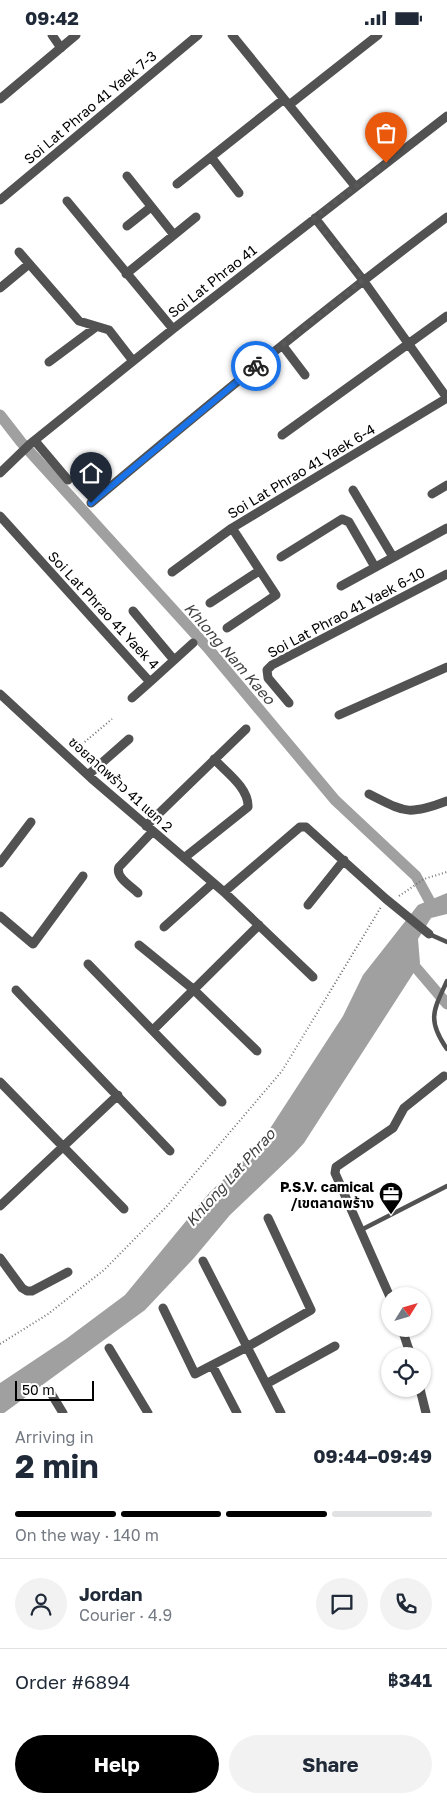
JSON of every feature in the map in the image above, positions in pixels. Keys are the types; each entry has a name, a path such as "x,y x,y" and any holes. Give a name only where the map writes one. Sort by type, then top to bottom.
{"street":[{"path":"52,35 61,48"},
{"path":"0,99 76,35"},
{"name":"Soi Lat Phrao 41 Yaek 7-3","path":"0,200 198,35"},
{"path":"232,35 355,186"},
{"path":"177,185 211,157 378,35"},
{"name":"Soi Lat Phrao 41","path":"0,473 33,443 173,329 447,116"},
{"path":"211,157 239,193"},
{"path":"127,176 174,235"},
{"path":"67,201 173,329"},
{"path":"127,226 151,207"},
{"path":"126,274 196,217"},
{"path":"91,503 239,378 283,346 363,280 447,217"},
{"path":"314,218 363,280 447,398"},
{"path":"19,252 79,321 110,331 133,361"},
{"path":"0,288 29,264"},
{"path":"282,435 447,316"},
{"path":"49,362 96,327"},
{"path":"283,346 305,375"},
{"name":"Soi Lat Phrao 41 Yaek 6-4","path":"172,572 232,528 447,398"},
{"path":"33,443 68,480"},
{"path":"432,494 447,485"},
{"path":"353,490 393,557"},
{"name":"Soi Lat Phrao 41 Yaek 4","path":"0,516 150,682 193,643"},
{"path":"281,557 342,519 346,519 375,567"},
{"path":"227,628 276,595 232,528"},
{"path":"340,586 447,528"},
{"path":"210,603 259,571"},
{"name":"Soi Lat Phrao 41 Yaek 6-10","path":"289,703 268,678 267,670 272,665 447,574"},
{"path":"133,611 174,660"},
{"path":"340,715 447,667"},
{"path":"132,698 150,682"},
{"name":"ซอยลาดพร้าว 41 แยก 2","path":"0,694 149,829 224,892 313,977"},
{"path":"138,893 119,875 119,867 149,829 214,759 246,729"},
{"path":"88,775 129,739"},
{"path":"184,858 248,807 248,799 244,791 214,759"},
{"path":"368,794 400,809 412,811 422,810 447,801"},
{"path":"0,863 30,822"},
{"path":"224,892 300,827 306,827 386,899 429,934"},
{"path":"308,905 344,860"},
{"path":"0,916 33,944 83,876"},
{"path":"164,927 213,883"},
{"path":"153,1030 258,925"},
{"path":"139,945 193,989 256,1051"},
{"path":"88,964 222,1102"},
{"path":"16,990 170,1151"},
{"path":"386,1287 335,1173 336,1167 393,1128 404,1108 444,1076"},
{"path":"0,1082 124,1209"},
{"path":"0,1206 118,1095"},
{"path":"163,1308 195,1373 247,1347 311,1310 268,1218"},
{"path":"0,1258 22,1289 27,1291 32,1291 68,1272"},
{"path":"202,1261 282,1413"},
{"path":"266,1384 334,1345"},
{"path":"109,1349 148,1413"},
{"path":"212,1365 237,1413"},
{"path":"48,1390 63,1413"},
{"path":"422,1397 426,1413"}],"lane":[{"path":"429,934 447,942"},
{"path":"447,981 435,1005 433,1023 447,1049"},
{"path":"361,1230 447,1186"}],"path":[{"path":"68,756 112,719"},
{"path":"0,1344 48,1314 104,1270 168,1205 282,1071 386,899 402,896 424,879 447,872"}],"water":[{"name":"Khlong Lat Phrao","path":"447,893 447,914 431,918 418,939 420,963 304,1143 230,1215 194,1258 145,1310 4,1413 0,1413 0,1383 66,1339 125,1295 210,1192 258,1147 343,1016 363,975 418,905"}],"waterway":[{"name":"Khlong Nam Kaeo","path":"0,415 21,442 207,647 335,800 416,876 435,911"},
{"path":"406,956 447,1004"}],"way so far":[{"path":"256,366 363,280 314,218 386,163"}],"place":[{"name":"P.S.V. camical /เขตลาดพร้าง","path":"391,1215"}],"route":[{"path":"91,503 239,378 256,366"}]}
